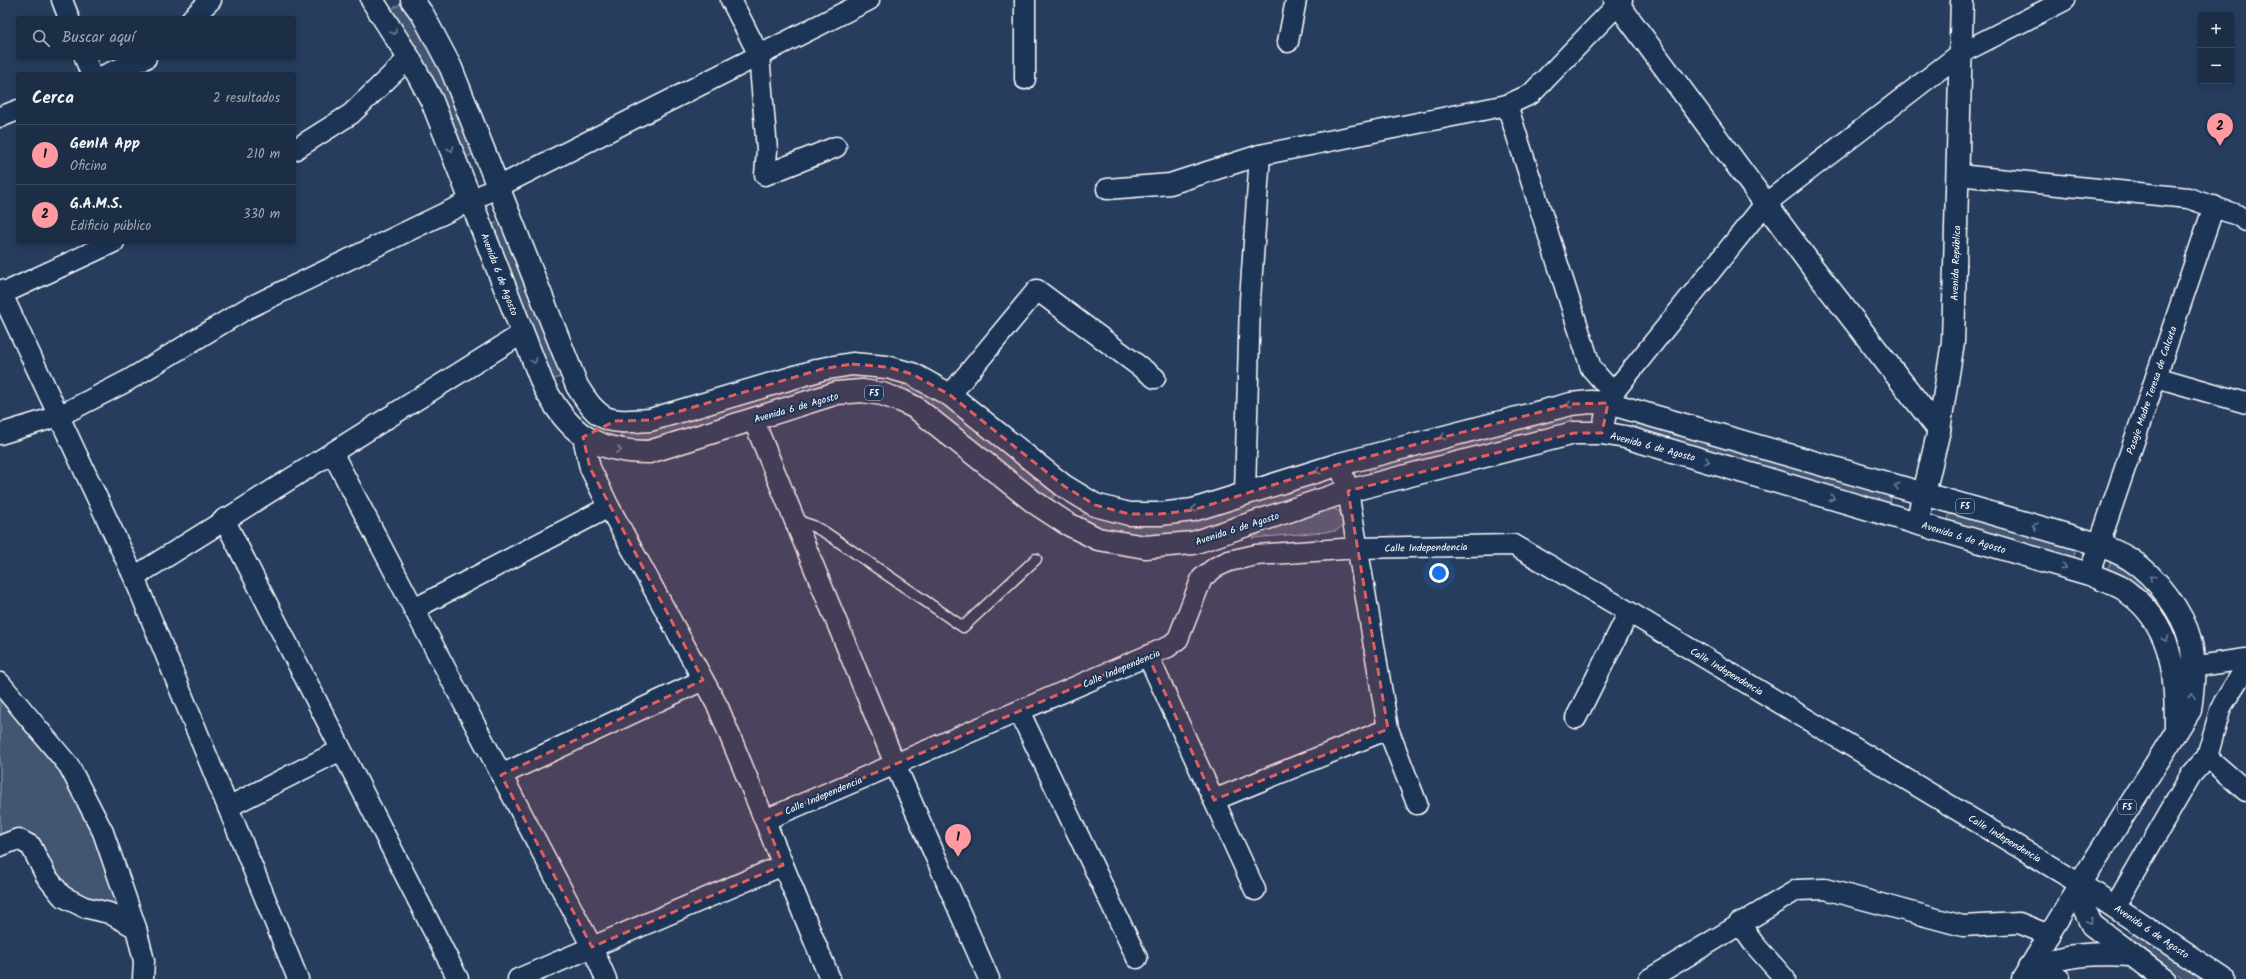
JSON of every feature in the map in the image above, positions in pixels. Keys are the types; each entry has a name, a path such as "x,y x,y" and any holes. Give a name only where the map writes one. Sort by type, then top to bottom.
{"main road":[{"name":"Avenida 6 de Agosto","path":"372,0 409,58 432,102 547,393 569,424 583,436 604,447 618,450 649,452 837,393 862,392 882,394 916,408 1034,502 1060,519 1098,539 1145,547 1193,543 1348,491 1574,433 1602,433 1625,437 2089,574 2121,587 2143,605 2160,626 2172,657 2183,668"},
{"name":"Avenida 6 de Agosto","path":"412,0 423,15 451,68 499,186 575,382 590,406 605,419 615,421 650,420 822,369 852,364 887,367 912,374 950,395 1064,486 1095,506 1129,514 1160,514 1193,510 1340,464 1571,404 1610,398 1926,494 2098,544 2132,560 2155,581 2174,605 2190,640 2176,690 2176,731 2080,884 2223,979"},
{"name":"Avenida República","path":"1917,523 1926,494 1939,430 1953,342 1962,0"},
{"path":"1618,2 1765,204 1939,430"},
{"path":"882,394 887,367"},
{"path":"547,393 575,382"},
{"path":"583,436 615,421"},
{"path":"1060,519 1077,494"},
{"path":"2080,884 2084,909 2092,925 2164,979"},
{"path":"2026,973 2051,959 2080,954 2132,955"}],"street":[{"path":"62,0 68,16"},
{"path":"194,16 211,0"},
{"path":"731,0 759,55 767,150 765,175 836,147"},
{"path":"0,434 59,416 127,381 246,309 472,200 869,0"},
{"path":"1025,0 1025,79"},
{"path":"1288,42 1296,0"},
{"path":"1602,433 1610,398 1765,204 1961,53 2065,0"},
{"path":"1107,190 1170,184 1260,155 1507,105 1531,94 1618,2"},
{"path":"296,149 351,114 409,58"},
{"path":"86,60 90,72"},
{"path":"112,72 141,60"},
{"path":"1507,105 1591,368 1610,398"},
{"path":"0,117 16,111"},
{"path":"1245,494 1250,300 1260,155"},
{"path":"1958,175 2188,198 2237,215 2246,221"},
{"name":"Pasaje Madre Teresa de Calcuta","path":"2089,574 2214,206"},
{"path":"109,244 1,292 134,577 298,979"},
{"path":"950,395 1037,290 1155,378"},
{"path":"134,577 523,333"},
{"path":"2156,377 2246,403"},
{"path":"753,419 895,764 989,979"},
{"path":"583,436 590,468 609,507 718,706 830,979"},
{"path":"332,454 592,947 606,979"},
{"path":"1340,464 1348,491 1388,729 1417,804"},
{"path":"414,609 609,507"},
{"path":"224,520 458,979"},
{"name":"Calle Independencia","path":"765,820 1168,648 1178,639 1202,578 1216,567 1229,561 1256,555 1357,548 1514,545 1629,612 2080,884"},
{"path":"1576,718 1629,612"},
{"path":"1148,656 1255,890"},
{"path":"2183,668 2246,660"},
{"path":"2115,906 2190,775 2207,757 2221,707 2246,667"},
{"path":"501,775 703,680"},
{"path":"0,683 70,766 103,832 136,928 144,961 143,979"},
{"path":"1020,711 1137,958"},
{"path":"1214,800 1388,729"},
{"path":"228,807 341,750"},
{"path":"2207,757 2246,791"},
{"path":"0,846 18,839 31,846 46,876 62,896 84,907 109,913 136,928"},
{"path":"518,979 783,865"},
{"path":"2060,979 2026,973 2080,884"},
{"path":"1649,979 1797,890 1825,888 1963,926 2019,923 2049,935"},
{"path":"1739,924 1754,944 1785,979"}],"lane":[{"path":"795,520 814,526 963,627 1036,559"}],"highlighted area":[{"path":"852,364 887,367 912,374 950,395 1064,486 1095,505 1129,514 1160,514 1193,510 1340,464 1571,404 1608,403 1602,433 1574,433 1348,491 1388,729 1214,800 1148,656 765,820 783,865 592,947 501,775 703,680 590,468 583,437 615,421 650,420 822,369"}],"shaded area":[{"path":"403,3 437,62 476,153 465,158 409,39 391,9"},
{"path":"504,220 563,376 552,380 493,224"},
{"path":"864,374 865,384 837,384 651,439 620,442 621,433 645,431 840,375"},
{"path":"905,380 935,397 1055,494 1050,502 901,390"},
{"path":"1571,413 1573,423 1371,476 1368,466"},
{"path":"1638,421 1892,494 1889,505 1634,432"},
{"path":"1312,484 1315,492 1247,516 1199,530 1176,534 1152,537 1129,536 1110,532 1080,520 1085,512 1128,523 1162,525 1184,522"},
{"path":"1332,508 1339,511 1343,518 1342,526 1336,531 1252,538 1266,530 1324,509"},
{"path":"1950,512 2076,549 2073,560 1947,523"},
{"path":"2111,562 2126,570 2139,580 2161,606 2133,584 2107,570"},
{"path":"0,683 69,766 136,928 84,907 31,846 0,846"},
{"path":"2136,932 2202,979 2184,979 2130,938"}],"place":[{"name":"G.A.M.S.","path":"2220,146"},
{"name":"GenIA App","path":"958,857"}]}
